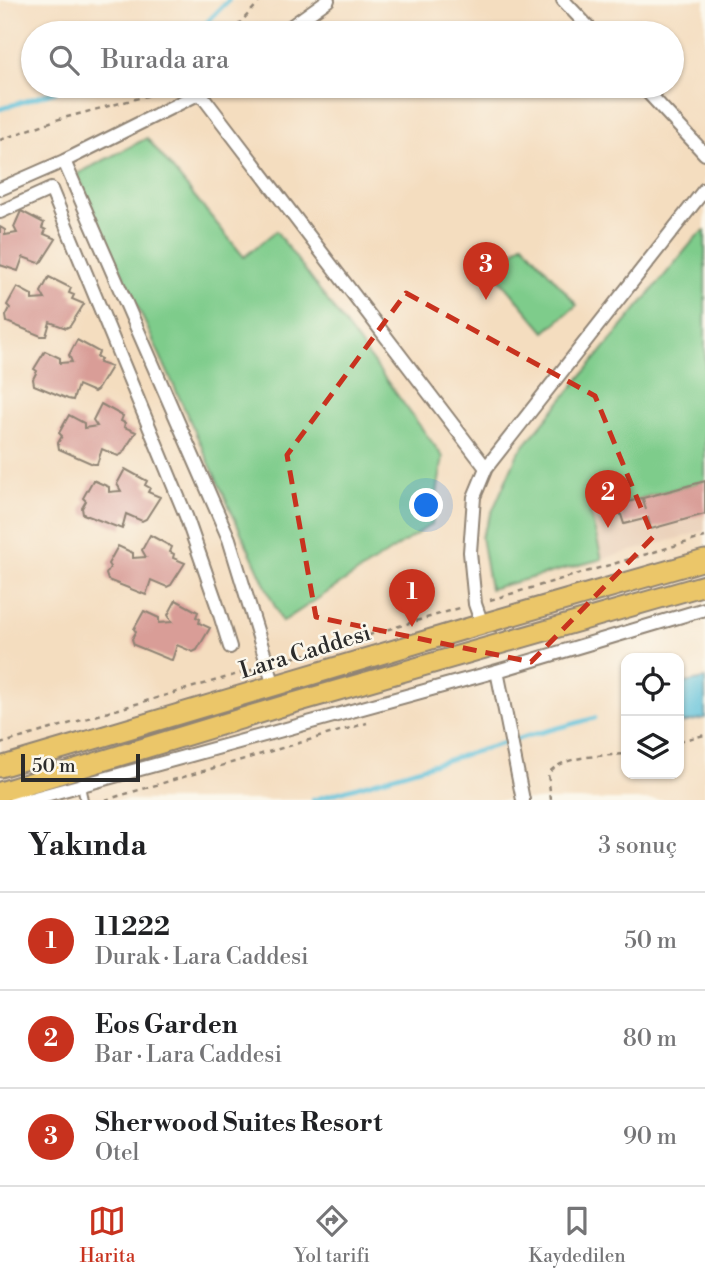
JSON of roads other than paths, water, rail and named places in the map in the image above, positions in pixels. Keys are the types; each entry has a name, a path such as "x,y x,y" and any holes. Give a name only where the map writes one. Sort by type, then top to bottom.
{"main road":[{"name":"Lara Caddesi","path":"0,767 705,560"},
{"name":"Lara Caddesi","path":"0,792 705,585"}],"street":[{"path":"299,21 328,0"},
{"path":"563,0 583,21"},
{"path":"0,189 64,161 189,98"},
{"path":"211,98 486,468"},
{"path":"653,98 705,154"},
{"path":"64,161 229,538 274,686"},
{"path":"0,212 51,189 186,516 230,648"},
{"path":"482,624 475,604 470,552 474,497 486,468 705,189"},
{"path":"15,800 31,799 81,786 497,671 705,609"},
{"path":"497,671 523,800"}],"lane":[{"path":"81,786 84,800"}],"water":[{"path":"705,679 705,718 684,723 684,683"}],"waterway":[{"path":"208,21 229,0"},
{"path":"0,109 34,98"},
{"path":"313,800 595,718"}],"place":[{"name":"Sherwood Suites Resort","path":"486,300"},
{"name":"Eos Garden","path":"608,528"},
{"name":"11222","path":"412,627"}]}
